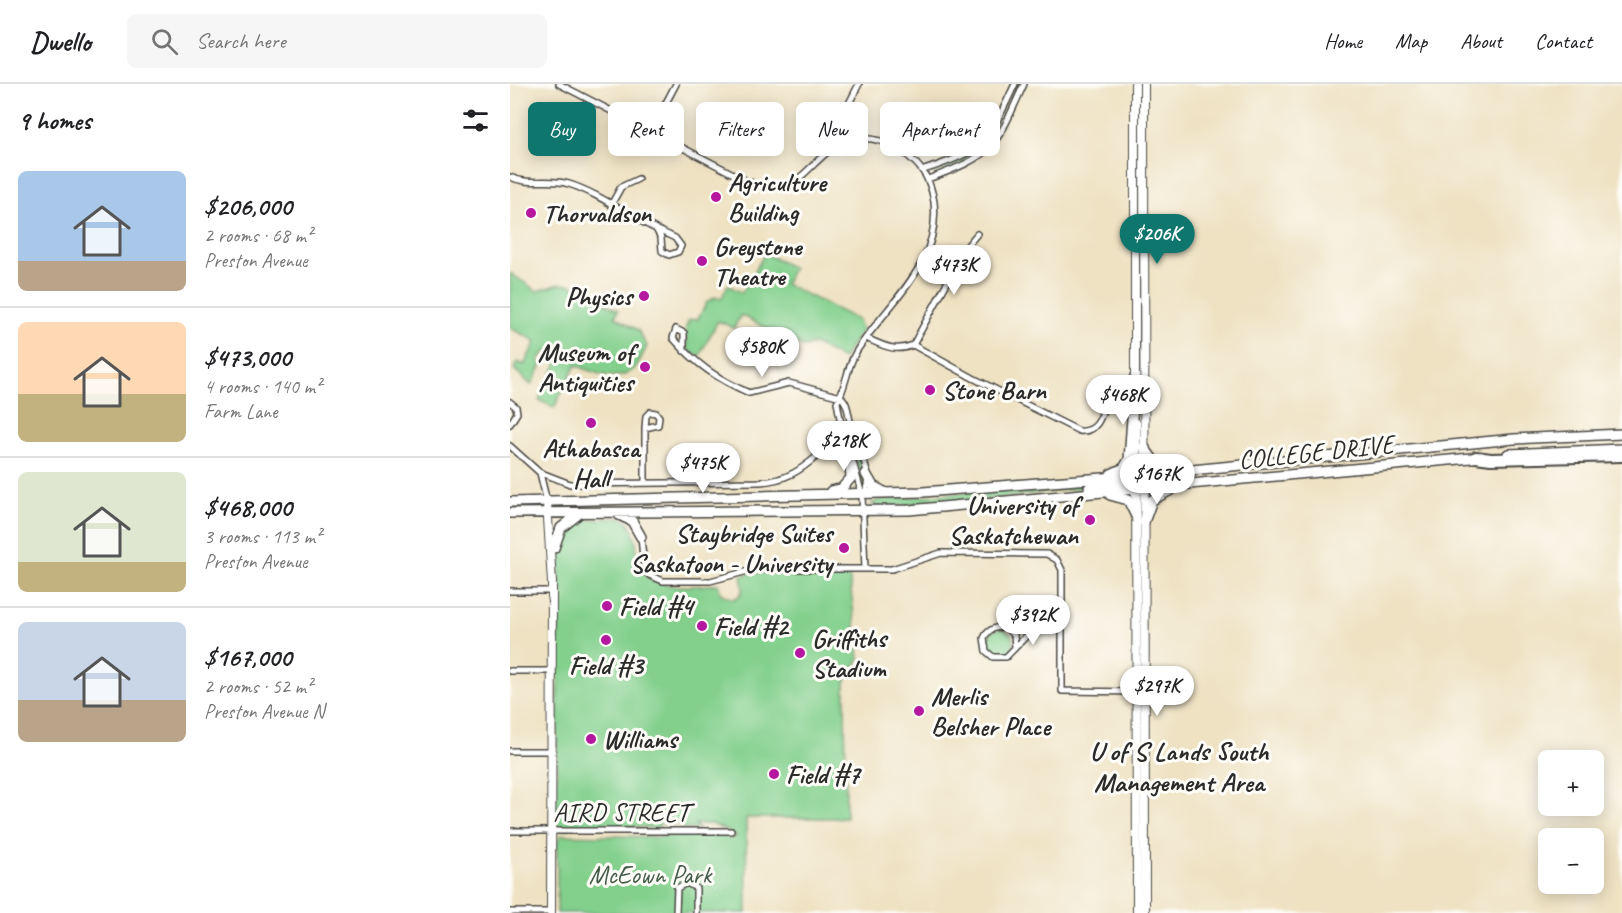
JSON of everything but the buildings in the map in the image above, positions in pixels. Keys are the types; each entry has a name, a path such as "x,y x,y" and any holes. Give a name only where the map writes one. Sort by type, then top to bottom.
{"highway":[{"path":"1476,457 1491,459 1622,456"}],"main road":[{"path":"1135,84 1135,376 1144,522 1145,913"},
{"path":"1137,913 1136,516 1144,447 1144,84"},
{"path":"1095,479 1122,470 1128,463 1135,376"},
{"name":"COLLEGE DRIVE","path":"510,513 863,511 954,507 1102,493 1185,470 1514,439 1622,434"},
{"path":"1144,447 1154,461 1185,470"},
{"name":"COLLEGE DRIVE","path":"510,502 889,494 1095,479 1185,486 1557,450 1622,449"},
{"path":"802,496 843,487 852,475 849,452"},
{"path":"954,507 1140,482 1225,467"},
{"path":"866,474 875,488 889,494"},
{"path":"1144,522 1149,506 1157,496 1185,486"},
{"path":"1102,493 1128,500 1136,516"},
{"path":"549,502 554,548 552,587"},
{"path":"554,548 564,524 582,512"},
{"path":"614,512 632,521 641,537"},
{"path":"641,537 645,520 656,512"},
{"path":"550,513 552,587 551,912"}],"street":[{"path":"666,102 676,84"},
{"path":"850,102 859,84"},
{"path":"924,170 964,156 982,144 991,132 1015,84"},
{"path":"928,179 971,163 987,152 1002,132 1024,84"},
{"path":"563,85 608,109"},
{"path":"865,569 862,495 843,437 837,402 842,397 851,362 866,338 911,281 926,255 933,235 934,214 928,179 924,170 905,154 883,142 868,139"},
{"path":"684,148 747,181 771,188 796,182 827,156"},
{"path":"510,177 522,182 566,183 680,242 678,252 669,255 662,251 656,230"},
{"path":"611,205 621,187 638,179"},
{"path":"866,338 888,348 903,349 913,345 968,246 977,234"},
{"path":"661,241 668,235"},
{"path":"684,351 685,337 682,330 675,330 673,338 684,351 705,370 749,393 789,383 842,397 846,401 866,474 866,490 862,495"},
{"path":"913,345 1079,431 1090,430 1097,424 1107,398"},
{"path":"510,402 516,407 517,413 510,424"},
{"path":"645,428 645,482"},
{"path":"510,446 539,472 556,481 582,486 645,482 776,480 801,470 829,444 854,433"},
{"path":"539,472 549,502"},
{"path":"641,537 644,568 649,575 663,581 717,580 756,569 896,568 940,553 1047,554 1057,560 1062,570 1062,691 1144,692"},
{"path":"510,591 552,587"},
{"path":"1035,627 1006,657 996,658 985,649 987,633 994,628 1004,627 1035,627 1061,627"},
{"path":"1004,627 1016,638 1014,650"},
{"path":"510,671 552,671"},
{"path":"510,751 552,751"},
{"name":"AIRD STREET","path":"510,831 731,831"},
{"path":"676,913 676,888 687,883 696,888 696,913"},
{"path":"510,912 551,912"}],"green space":[{"path":"1018,84 1021,84 1000,126 1002,116"},
{"path":"966,156 974,156 953,167 934,173 934,170"},
{"path":"765,253 793,268 785,284 858,320 862,330 843,359 814,344 803,347 741,315 734,328 718,321 699,357 687,350 686,327 689,320 698,319 707,302 715,297 721,299 728,285 742,293"},
{"path":"510,273 537,291 559,284 571,285 618,310 615,317 638,330 647,346 637,366 629,373 607,376 576,365 554,408 539,400 560,357 547,351 539,359 542,365 531,385 514,369 518,362 524,365 536,341 510,328"},
{"path":"851,441 858,450 862,463 863,488"},
{"path":"1112,480 1124,483 982,500 878,507 871,504 878,500"},
{"name":"McEown Park","path":"621,518 627,520 634,533 639,564 644,573 651,580 661,584 685,586 718,584 721,594 734,599 742,592 741,576 752,573 849,573 859,659 845,682 846,818 746,818 747,913 557,913 557,842 561,835 656,837 719,834 730,839 737,836 712,824 695,824 699,829 684,829 680,824 658,824 660,829 571,827 565,830 556,826 560,535 576,520"},
{"path":"1000,629 1009,633 1013,642 1009,651 1000,655 991,651 987,642 991,633"}],"place":[{"name":"Agriculture Building","path":"716,197"},
{"name":"Thorvaldson","path":"531,213"},
{"name":"Greystone Theatre","path":"702,261"},
{"name":"Physics","path":"644,296"},
{"name":"Museum of Antiquities","path":"645,367"},
{"name":"Stone Barn","path":"930,390"},
{"name":"Athabasca Hall","path":"591,423"},
{"name":"University of Saskatchewan","path":"1090,520"},
{"name":"Staybridge Suites Saskatoon - University","path":"844,548"},
{"name":"Field #4","path":"607,606"},
{"name":"Field #2","path":"702,626"},
{"name":"Field #3","path":"606,640"},
{"name":"Griffiths Stadium","path":"800,653"},
{"name":"Merlis Belsher Place","path":"919,711"},
{"name":"Williams","path":"591,739"},
{"name":"Field #7","path":"774,774"}],"district":[{"name":"U of S Lands South Management Area","path":"1179,766"}]}
